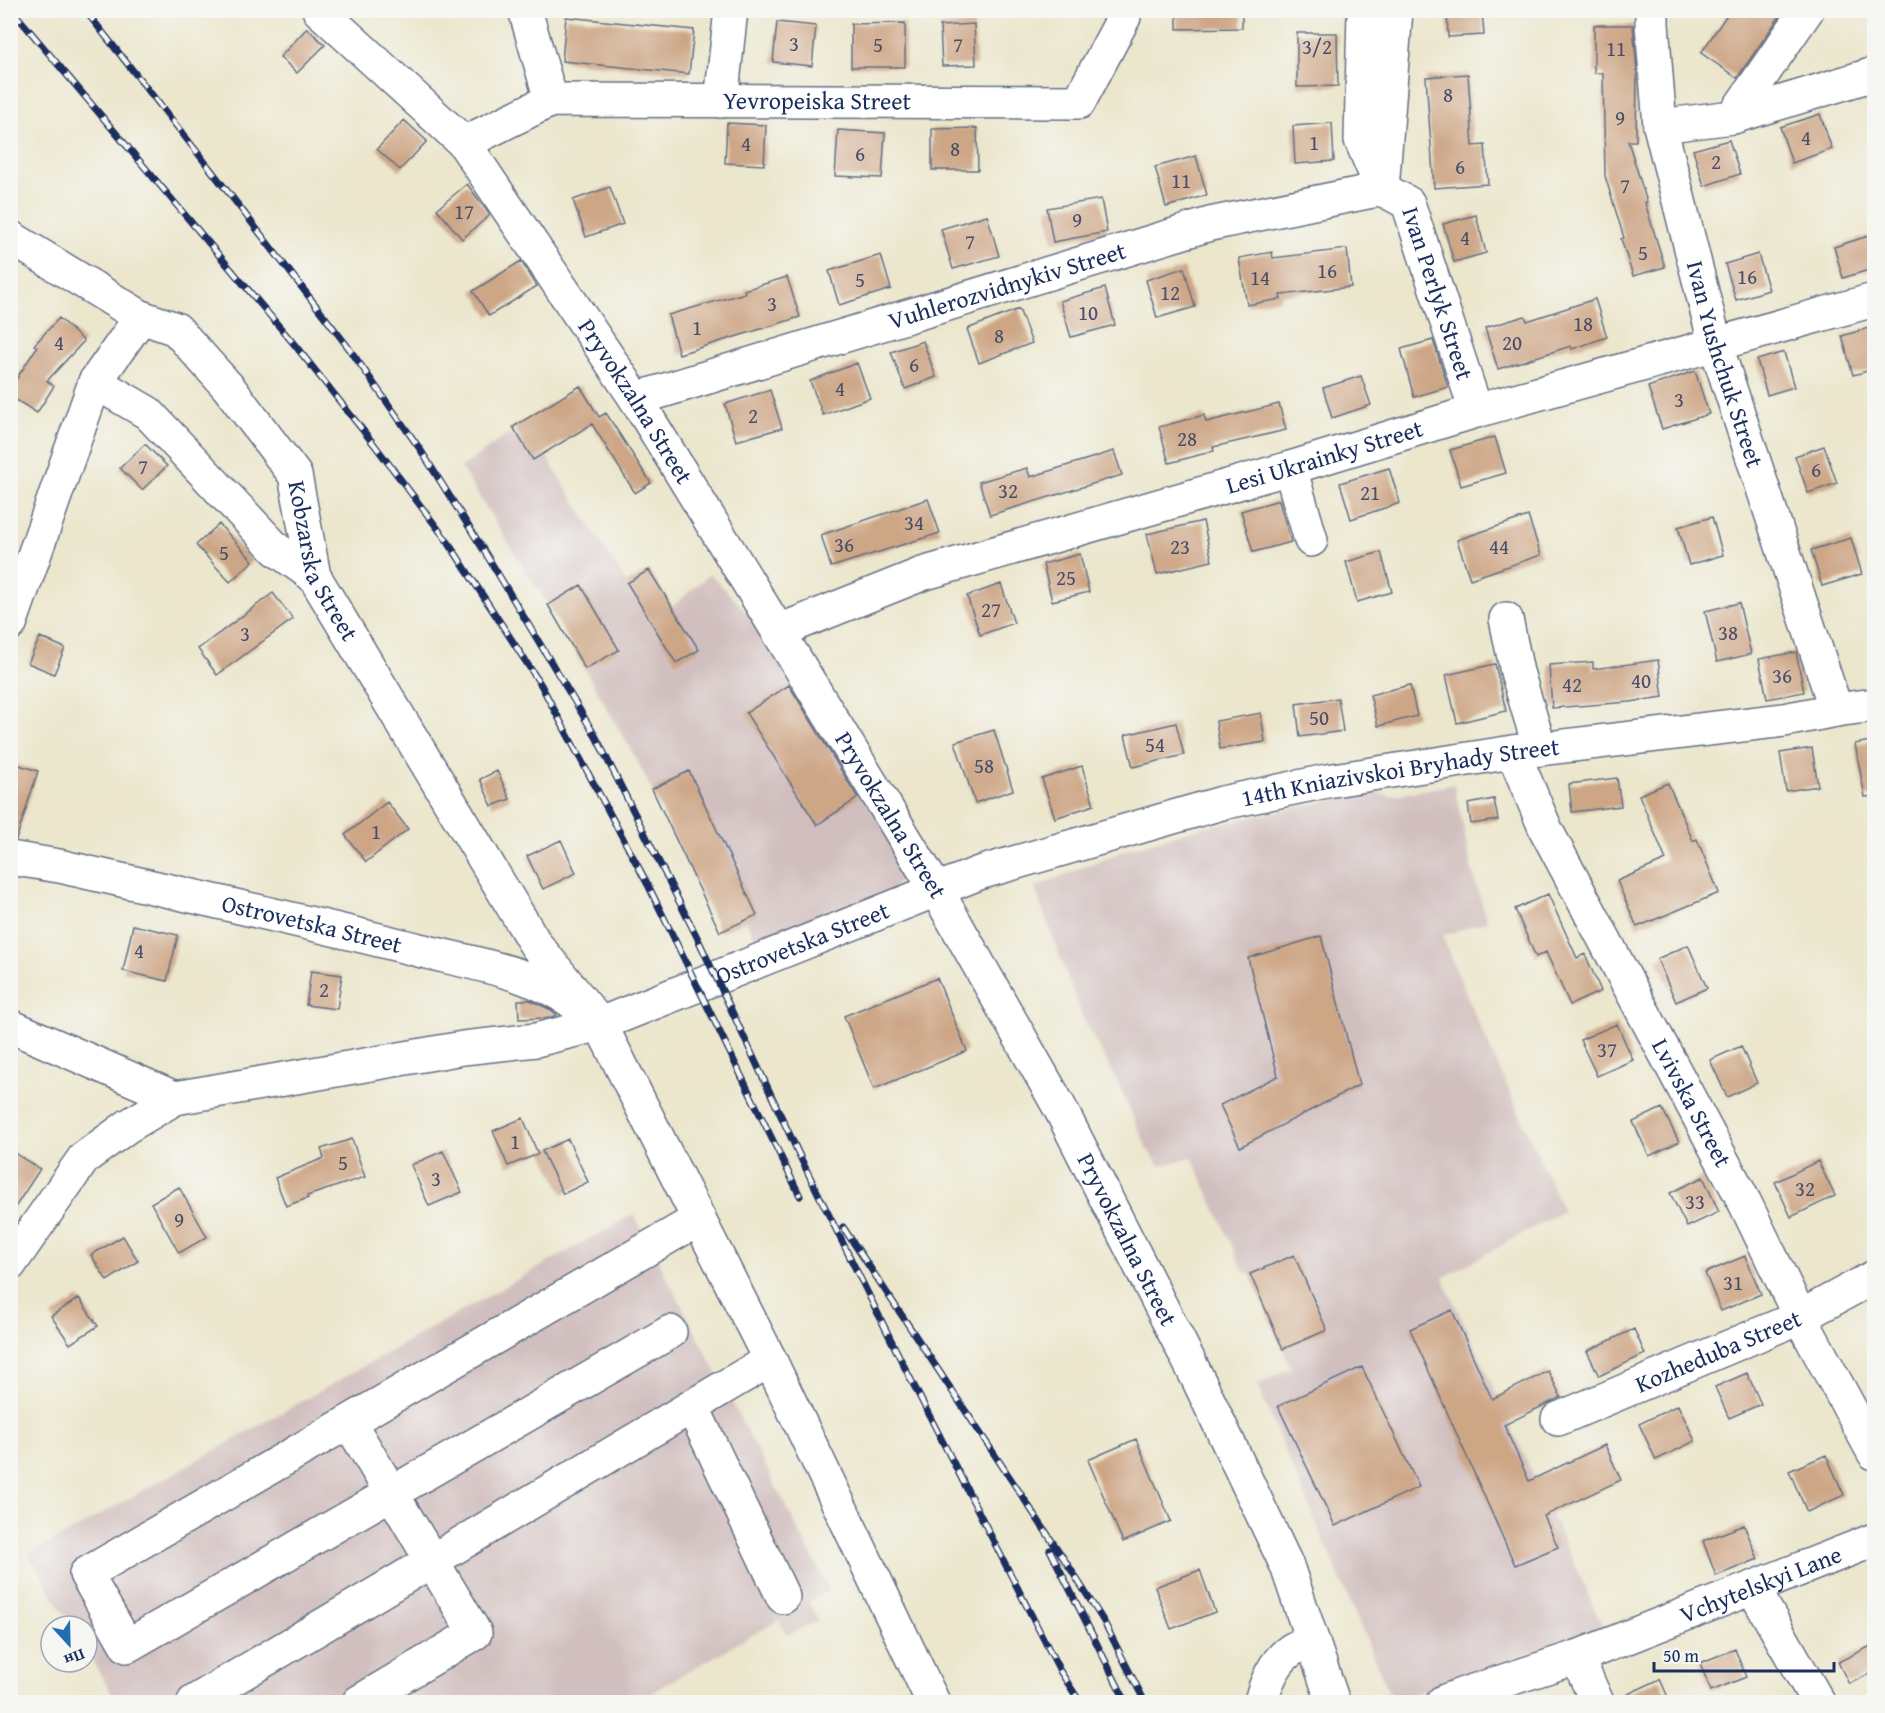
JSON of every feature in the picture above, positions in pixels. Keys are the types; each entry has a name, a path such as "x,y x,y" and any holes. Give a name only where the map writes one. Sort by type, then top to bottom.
{"street":[{"name":"Pryvokzalna Street","path":"319,10 464,143 636,399 937,891 1060,1108 1193,1369 1287,1566 1333,1702"},
{"path":"525,10 551,100"},
{"path":"721,101 730,10"},
{"name":"Yevropeiska Street","path":"464,143 551,100 1080,102 1124,17 1125,10"},
{"name":"Ivan Perlyk Street","path":"1364,10 1361,140 1382,189 1408,203 1476,411"},
{"name":"Ivan Perlyk Street","path":"1382,189 1396,10"},
{"name":"Ivan Yushchuk Street","path":"1652,10 1660,126 1715,343 1836,710"},
{"path":"1733,117 1807,10"},
{"path":"1660,126 1733,117 1875,75"},
{"name":"Vuhlerozvidnykiv Street","path":"636,399 1210,224 1382,189"},
{"name":"Kobzarska Street","path":"10,237 141,317 176,329 229,388 295,475 314,576 536,945 600,1024"},
{"name":"Lesi Ukrainky Street","path":"779,631 922,574 1290,468 1476,411 1875,300"},
{"path":"10,624 95,382 141,317"},
{"path":"95,382 148,413 276,549 314,576"},
{"path":"1290,468 1311,540"},
{"name":"Lvivska Street","path":"1506,619 1517,672 1527,751 1546,830 1744,1203 1800,1317 1875,1453"},
{"name":"14th Kniazivskoi Bryhady Street","path":"937,891 979,873 1222,803 1327,782 1527,751 1784,720 1875,705"},
{"path":"10,840 35,849 59,866"},
{"name":"Ostrovetska Street","path":"10,858 59,866 348,932 515,974 562,993 600,1024"},
{"name":"Ostrovetska Street","path":"10,1264 84,1158 128,1126 176,1098 463,1048 536,1040 600,1024 937,891"},
{"path":"600,1024 770,1360 933,1702"},
{"path":"10,1026 176,1098"},
{"path":"670,1332 128,1646 86,1574 699,1220"},
{"name":"Kozheduba Street","path":"1558,1419 1800,1317 1875,1277"},
{"path":"194,1702 770,1360"},
{"path":"692,1406 783,1597"},
{"path":"349,1422 475,1634 360,1702"},
{"name":"Vchytelskyi Lane","path":"1443,1702 1577,1657 1875,1540"},
{"path":"1753,1588 1818,1702"},
{"path":"1262,1702 1264,1691 1275,1667 1289,1651 1312,1640"},
{"path":"1577,1657 1597,1702"}],"shaded area":[{"path":"508,434 544,453 627,583 649,570 672,607 710,574 770,636 910,865 889,896 760,949 746,921 720,932 638,762 548,605 461,468"},
{"path":"1454,784 1473,875 1487,921 1442,936 1563,1211 1443,1278 1603,1627 1393,1702 1257,1385 1291,1368 1250,1274 1244,1272 1192,1157 1160,1166 1147,1148 1116,1079 1084,1021 1034,887 1131,848 1200,828 1371,792 1392,796"},
{"path":"634,1214 830,1591 809,1602 818,1621 787,1635 779,1620 666,1684 639,1702 117,1702 99,1672 99,1614 64,1614 29,1555"}],"building":[{"path":"1177,10 1242,10 1242,28 1177,29"},
{"path":"1447,10 1482,10 1484,35 1448,37"},
{"path":"1730,10 1784,10 1737,78 1701,53"},
{"path":"566,17 694,30 689,74 562,61"},
{"path":"777,22 816,26 812,66 773,62"},
{"path":"905,23 905,67 851,67 851,24"},
{"path":"974,24 976,65 942,66 940,26"},
{"path":"1594,25 1633,25 1637,72 1636,141 1628,141 1665,267 1633,276 1605,176 1603,73 1594,73"},
{"path":"307,28 325,45 297,73 280,57"},
{"path":"1297,33 1337,33 1338,86 1297,87"},
{"path":"1468,74 1473,146 1485,145 1488,184 1434,188 1426,77"},
{"path":"1820,114 1832,149 1792,163 1780,127"},
{"path":"404,120 427,141 400,170 377,149"},
{"path":"727,123 766,125 764,165 725,163"},
{"path":"1332,123 1334,161 1295,164 1293,126"},
{"path":"977,128 978,170 932,170 932,129"},
{"path":"838,130 885,133 882,178 835,176"},
{"path":"1729,140 1740,174 1704,186 1693,150"},
{"path":"1196,156 1207,195 1166,207 1155,167"},
{"path":"467,184 490,215 462,239 437,209"},
{"path":"610,187 623,224 586,237 573,200"},
{"path":"1101,199 1107,232 1053,242 1047,208"},
{"path":"987,215 999,256 953,269 941,229"},
{"path":"1476,215 1486,253 1454,262 1443,224"},
{"path":"1868,236 1875,255 1875,268 1843,278 1834,247"},
{"path":"1347,249 1351,287 1280,295 1281,299 1247,305 1239,258 1272,252 1273,258"},
{"path":"1758,254 1769,290 1736,300 1725,264"},
{"path":"881,255 891,289 839,305 829,271"},
{"path":"521,261 537,286 489,316 473,291"},
{"path":"1184,268 1195,307 1157,318 1146,280"},
{"path":"787,277 800,317 679,354 668,315 745,293 744,290"},
{"path":"1105,288 1115,325 1071,337 1060,301"},
{"path":"1595,299 1607,337 1498,369 1485,328 1525,316 1527,321"},
{"path":"1019,309 1032,343 979,363 967,329"},
{"path":"59,318 84,341 47,381 54,386 37,413 10,396 10,389 37,347 34,345"},
{"path":"1875,326 1875,369 1853,375 1842,336"},
{"path":"1433,340 1448,387 1414,397 1401,349"},
{"path":"923,341 936,377 905,389 891,352"},
{"path":"1784,352 1794,387 1767,395 1757,360"},
{"path":"857,363 870,398 823,415 810,381"},
{"path":"1695,371 1709,414 1662,429 1648,387"},
{"path":"1361,376 1371,405 1332,418 1323,388"},
{"path":"580,386 599,417 606,413 651,483 635,493 592,424 533,460 513,427"},
{"path":"770,390 782,428 736,441 725,404"},
{"path":"1279,404 1286,430 1213,447 1214,451 1169,463 1159,427 1204,415 1206,422"},
{"path":"1495,437 1506,473 1461,486 1450,450"},
{"path":"145,444 167,466 142,490 120,468"},
{"path":"1824,446 1837,483 1808,493 1795,456"},
{"path":"1114,451 1122,475 990,515 979,482 1027,468 1030,477"},
{"path":"1389,468 1400,503 1351,519 1340,483"},
{"path":"928,499 940,533 831,567 821,535"},
{"path":"1279,500 1291,542 1253,552 1241,511"},
{"path":"1528,516 1541,555 1470,579 1457,540"},
{"path":"1712,517 1723,555 1689,565 1678,527"},
{"path":"1203,521 1212,561 1157,574 1147,534"},
{"path":"219,524 253,561 230,582 196,545"},
{"path":"1851,538 1862,574 1822,586 1811,550"},
{"path":"1381,552 1392,592 1357,602 1346,562"},
{"path":"1080,554 1089,592 1052,601 1043,564"},
{"path":"649,570 699,650 676,663 627,583"},
{"path":"1001,584 1014,623 980,635 967,596"},
{"path":"581,585 619,650 585,669 548,605"},
{"path":"273,593 293,619 217,675 198,649"},
{"path":"1739,603 1751,654 1717,662 1705,611"},
{"path":"40,637 65,648 54,674 28,663"},
{"path":"1796,652 1804,692 1767,699 1759,659"},
{"path":"1658,660 1663,697 1552,708 1549,665 1593,662 1593,669"},
{"path":"1495,664 1506,711 1457,723 1446,675"},
{"path":"789,685 858,798 817,825 746,713"},
{"path":"1410,685 1417,716 1378,726 1370,695"},
{"path":"1338,698 1343,731 1300,737 1296,704"},
{"path":"1261,713 1265,742 1220,749 1216,721"},
{"path":"1176,723 1184,755 1133,767 1125,735"},
{"path":"994,730 1013,790 975,803 955,742"},
{"path":"1875,740 1875,796 1865,797 1855,744"},
{"path":"1812,748 1818,786 1786,791 1780,753"},
{"path":"10,762 38,771 16,840 10,840"},
{"path":"1082,766 1094,805 1055,818 1042,779"},
{"path":"497,771 510,799 492,806 480,779"},
{"path":"689,771 757,915 720,932 652,789"},
{"path":"1617,778 1621,806 1572,812 1569,784"},
{"path":"1668,783 1693,841 1697,839 1719,893 1637,927 1617,881 1666,860 1639,795"},
{"path":"1494,799 1498,820 1471,824 1468,804"},
{"path":"387,802 408,829 366,862 345,835"},
{"path":"561,840 576,873 543,889 527,856"},
{"path":"1548,894 1577,958 1585,954 1601,991 1570,1005 1546,952 1536,957 1515,909"},
{"path":"133,925 178,935 167,981 123,971"},
{"path":"1321,936 1359,1085 1240,1147 1220,1105 1278,1076 1248,958"},
{"path":"1688,945 1707,988 1676,1002 1657,959"},
{"path":"311,971 342,975 337,1009 306,1005"},
{"path":"937,978 967,1051 874,1089 844,1016"},
{"path":"518,1000 530,1000 557,1015 548,1018 519,1019"},
{"path":"1617,1024 1633,1060 1597,1076 1580,1040"},
{"path":"1741,1046 1757,1083 1727,1097 1710,1060"},
{"path":"1662,1108 1679,1142 1649,1156 1633,1122"},
{"path":"523,1118 538,1154 508,1166 493,1131"},
{"path":"352,1139 365,1177 307,1196 308,1198 286,1206 275,1178 324,1158 321,1149"},
{"path":"568,1139 588,1182 563,1194 542,1151"},
{"path":"10,1150 40,1169 10,1215"},
{"path":"443,1151 462,1192 429,1206 411,1165"},
{"path":"1818,1161 1835,1196 1791,1217 1775,1182"},
{"path":"1703,1177 1719,1212 1687,1227 1670,1193"},
{"path":"179,1187 207,1237 179,1253 151,1203"},
{"path":"123,1236 138,1261 107,1281 91,1255"},
{"path":"1294,1255 1327,1330 1283,1349 1250,1274"},
{"path":"1745,1256 1761,1294 1721,1311 1705,1273"},
{"path":"79,1298 98,1326 70,1344 51,1316"},
{"path":"1452,1310 1492,1399 1548,1371 1561,1397 1504,1425 1529,1481 1605,1445 1621,1480 1544,1516 1558,1547 1515,1565 1410,1329"},
{"path":"1634,1329 1645,1354 1599,1376 1587,1351"},
{"path":"1362,1367 1419,1487 1335,1526 1278,1406"},
{"path":"1747,1373 1761,1404 1729,1418 1715,1387"},
{"path":"1678,1405 1695,1441 1656,1460 1639,1424"},
{"path":"1136,1439 1171,1521 1123,1542 1088,1460"},
{"path":"1826,1455 1844,1495 1807,1512 1789,1471"},
{"path":"1744,1525 1758,1559 1716,1576 1703,1541"},
{"path":"1200,1570 1215,1612 1171,1629 1155,1587"},
{"path":"1875,1644 1875,1671 1849,1684 1838,1662"},
{"path":"1735,1649 1746,1677 1711,1691 1700,1663"},
{"path":"1660,1679 1670,1702 1615,1702 1615,1700"}],"railway":[{"path":"12,10 294,344 448,542 541,685 648,885 800,1196"},
{"path":"85,10 348,347 420,449 596,737 697,937 804,1165 905,1368 1060,1671 1080,1702"},
{"path":"843,1227 1070,1568 1104,1622 1145,1702"},
{"path":"1050,1550 1126,1702"}]}
